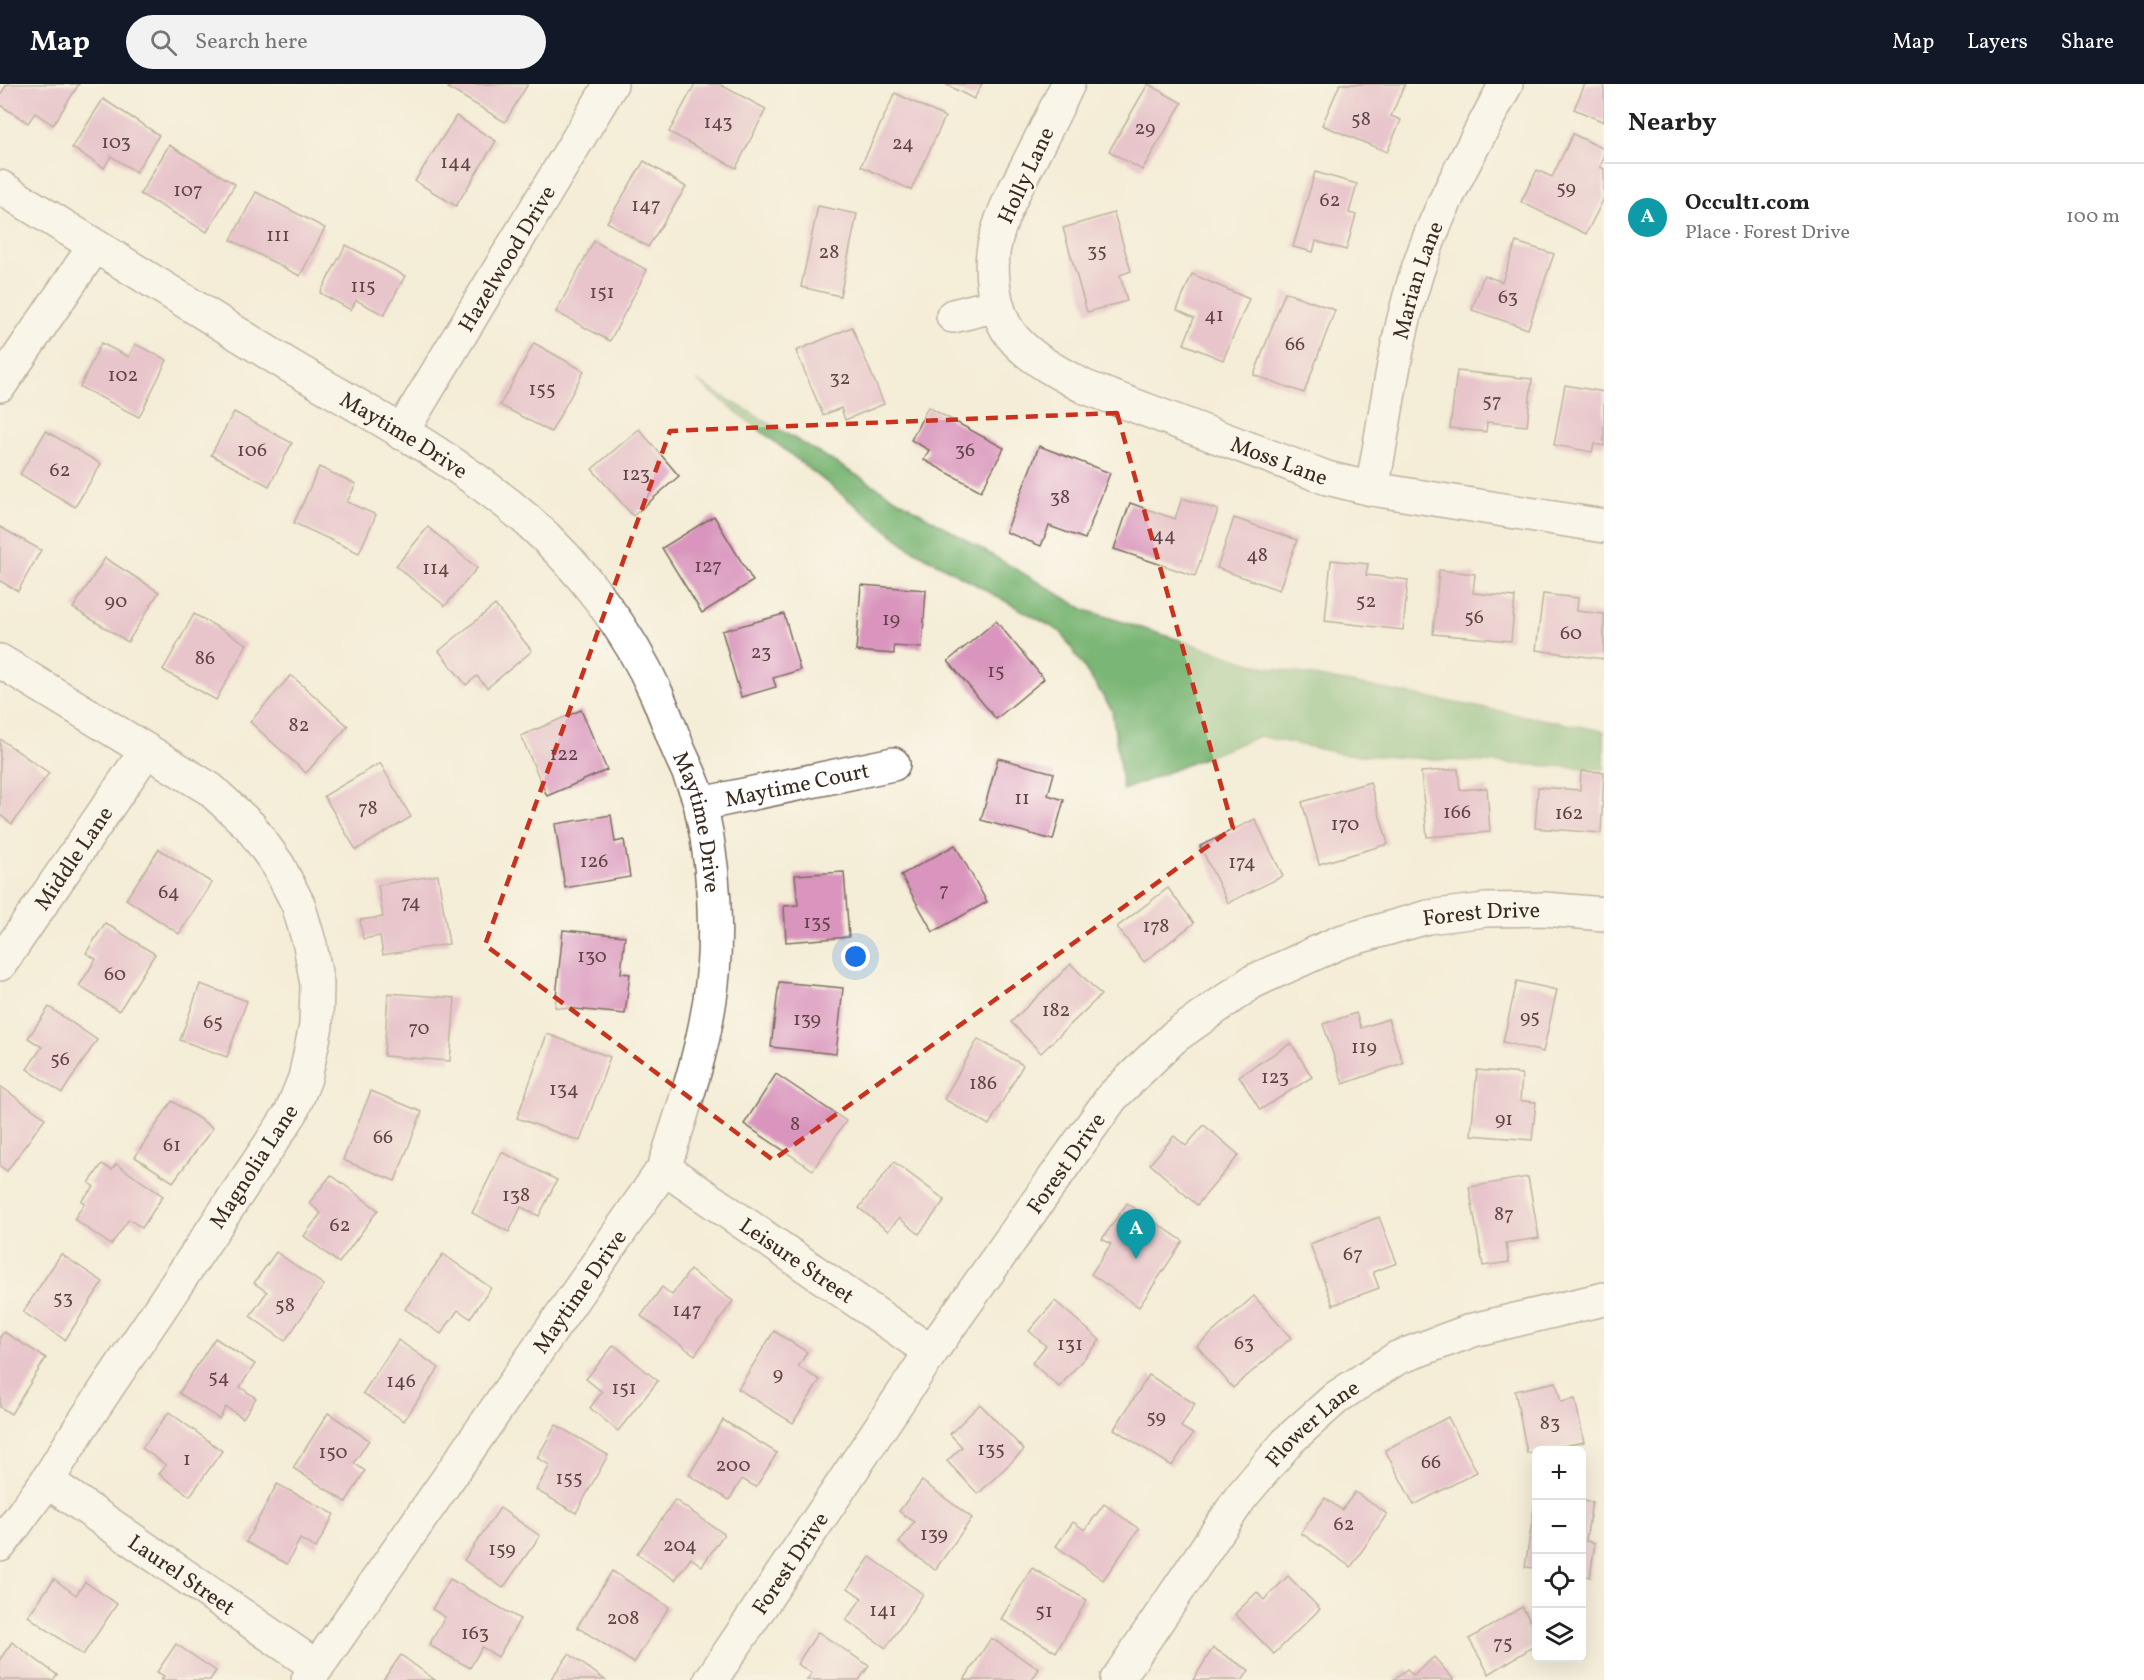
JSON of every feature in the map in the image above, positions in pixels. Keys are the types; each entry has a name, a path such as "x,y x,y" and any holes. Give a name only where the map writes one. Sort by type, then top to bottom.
{"street":[{"name":"Hazelwood Drive","path":"401,432 611,84"},
{"name":"Holly Lane","path":"997,305 992,272 996,239 1008,204 1068,84"},
{"name":"Marian Lane","path":"1372,489 1403,325 1423,253 1452,187 1506,84"},
{"name":"Maytime Drive","path":"0,187 94,247 455,465 526,519 562,554 595,594 629,643 656,693 701,804 709,858 713,914 713,973 695,1073 664,1168 312,1674"},
{"path":"0,385 94,247"},
{"path":"953,316 997,305"},
{"name":"Moss Lane","path":"997,305 1010,333 1029,353 1051,369 1085,387 1327,478 1372,489 1604,526"},
{"name":"Magnolia Lane","path":"0,661 210,789 250,826 278,865 298,904 310,945 317,984 316,1026 305,1078 291,1113 47,1480 0,1545"},
{"name":"Middle Lane","path":"0,964 146,751"},
{"name":"Maytime Court","path":"701,804 892,764"},
{"name":"Forest Drive","path":"711,1680 931,1352 1112,1097 1174,1037 1251,982 1340,942 1428,917 1486,910 1532,909 1604,914"},
{"name":"Leisure Street","path":"664,1168 931,1352"},
{"name":"Flower Lane","path":"1117,1680 1241,1497 1289,1440 1337,1397 1397,1358 1473,1330 1604,1299"},
{"name":"Laurel Street","path":"47,1480 312,1674"}],"highlighted area":[{"path":"1117,413 1233,828 773,1160 485,945 670,431"}],"green space":[{"path":"697,381 1085,610 1261,666 1604,731 1604,769 1343,754 1259,736 1123,790 1112,710 1061,632 910,548"}],"building":[{"path":"7,84 79,84 53,125 35,113 28,123 0,105 0,95"},
{"path":"451,84 528,84 505,122 448,88"},
{"path":"695,84 719,84 766,109 736,168 669,132"},
{"path":"945,84 982,84 974,99"},
{"path":"1148,84 1182,103 1142,170 1109,151"},
{"path":"1340,84 1405,84 1391,116 1401,120 1387,152 1322,125"},
{"path":"1585,84 1604,84 1604,122 1574,109"},
{"path":"895,93 945,117 911,190 861,166"},
{"path":"103,99 159,135 136,172 111,156 104,168 72,148"},
{"path":"456,116 496,141 456,206 415,181"},
{"path":"1573,134 1604,149 1604,158 1600,167 1604,169 1604,198 1586,234 1521,202 1537,170 1552,177"},
{"path":"169,145 235,184 207,232 140,194"},
{"path":"644,161 686,187 648,247 607,222"},
{"path":"1315,172 1357,184 1349,213 1356,215 1346,250 1316,241 1313,252 1293,247"},
{"path":"256,192 325,228 300,276 231,240"},
{"path":"818,206 857,214 840,296 801,287"},
{"path":"1114,213 1131,271 1120,275 1127,301 1087,312 1063,228"},
{"path":"594,241 647,270 610,341 556,312"},
{"path":"1516,242 1554,254 1528,329 1472,310 1484,275 1502,282"},
{"path":"346,245 405,276 384,315 356,300 351,310 320,293"},
{"path":"1192,274 1249,299 1223,360 1184,344 1194,318 1177,310"},
{"path":"1285,292 1335,310 1304,393 1254,375"},
{"path":"852,327 884,404 845,420 841,408 823,415 796,351"},
{"path":"101,343 129,357 135,344 167,360 139,417 80,387"},
{"path":"534,343 584,371 551,432 500,405"},
{"path":"1457,371 1532,379 1527,426 1487,422 1486,432 1450,428"},
{"path":"1565,385 1604,392 1604,446 1594,444 1592,452 1554,445"},
{"path":"928,407 1004,448 981,491 924,460 929,450 911,440"},
{"path":"234,412 292,443 269,486 211,455"},
{"path":"639,429 679,476 633,516 592,469"},
{"path":"46,431 101,464 75,507 20,474"},
{"path":"1039,446 1110,473 1085,539 1049,526 1041,546 1006,532"},
{"path":"319,467 356,484 347,502 376,515 359,553 294,523"},
{"path":"1182,498 1218,510 1195,576 1114,549 1130,503 1175,519"},
{"path":"714,516 753,581 702,613 662,548"},
{"path":"1234,518 1297,540 1279,590 1217,568"},
{"path":"0,527 41,550 18,591 0,581"},
{"path":"428,527 477,568 445,606 396,566"},
{"path":"105,558 159,592 128,642 73,608"},
{"path":"1331,560 1368,564 1366,575 1408,580 1403,630 1325,621"},
{"path":"1439,570 1475,574 1473,593 1515,597 1511,641 1433,634"},
{"path":"861,585 926,590 922,648 894,646 894,654 856,651"},
{"path":"1543,594 1578,598 1577,611 1604,614 1604,659 1536,650"},
{"path":"495,605 532,651 487,688 477,676 466,685 439,651"},
{"path":"194,614 247,644 216,700 163,670"},
{"path":"784,614 800,670 773,678 776,687 741,697 722,631"},
{"path":"996,621 1044,679 996,719 948,661"},
{"path":"291,675 348,726 306,773 250,722"},
{"path":"581,710 607,770 547,796 521,736"},
{"path":"0,739 49,773 12,824 0,815"},
{"path":"998,758 1054,773 1048,795 1064,800 1053,840 981,820"},
{"path":"380,763 411,817 356,850 324,796"},
{"path":"1458,769 1460,790 1487,788 1490,832 1427,837 1421,772"},
{"path":"1581,771 1604,772 1601,833 1535,828 1538,787 1580,790"},
{"path":"1370,782 1388,844 1319,864 1302,802"},
{"path":"611,815 615,842 624,840 630,877 565,888 555,824"},
{"path":"1255,819 1283,876 1228,903 1200,846"},
{"path":"955,845 987,902 933,932 901,875"},
{"path":"159,849 212,883 179,934 126,899"},
{"path":"844,872 849,937 786,942 784,906 798,905 795,875"},
{"path":"438,875 449,944 383,955 380,936 363,939 360,920 383,917 378,885"},
{"path":"1168,888 1194,923 1144,962 1117,927"},
{"path":"105,923 155,954 119,1011 79,986 96,959 86,953"},
{"path":"563,930 625,936 621,973 630,974 625,1014 555,1007"},
{"path":"1071,964 1101,995 1041,1053 1011,1022"},
{"path":"1517,981 1557,990 1543,1052 1503,1042"},
{"path":"779,982 843,988 836,1054 771,1047"},
{"path":"200,984 247,1001 227,1057 180,1040"},
{"path":"388,993 455,998 450,1061 384,1056"},
{"path":"49,1007 97,1040 62,1093 27,1069 42,1047 28,1038"},
{"path":"1356,1013 1361,1028 1388,1019 1403,1063 1343,1084 1323,1024"},
{"path":"547,1034 610,1057 580,1141 517,1118"},
{"path":"978,1039 1023,1065 989,1125 944,1099"},
{"path":"1291,1043 1312,1077 1260,1110 1239,1076"},
{"path":"1477,1070 1522,1074 1520,1101 1536,1102 1532,1140 1471,1135"},
{"path":"776,1074 846,1121 813,1170 744,1124"},
{"path":"0,1086 45,1118 7,1171 0,1166"},
{"path":"371,1091 422,1112 395,1181 343,1160"},
{"path":"172,1101 213,1128 173,1182 135,1157"},
{"path":"1204,1125 1239,1155 1197,1205 1150,1164 1174,1136 1186,1146"},
{"path":"502,1152 557,1180 539,1216 521,1207 509,1232 472,1213"},
{"path":"894,1162 945,1200 919,1234 899,1218 888,1231 859,1208"},
{"path":"102,1164 112,1170 116,1164 163,1196 142,1228 129,1219 111,1245 74,1219 85,1203 81,1201 94,1187 89,1183"},
{"path":"331,1175 378,1210 339,1263 304,1236 321,1213 309,1203"},
{"path":"1528,1177 1539,1238 1506,1243 1509,1262 1483,1266 1469,1187"},
{"path":"1127,1203 1183,1241 1139,1307 1091,1274 1111,1244 1102,1239"},
{"path":"1379,1217 1397,1263 1373,1272 1379,1288 1333,1305 1310,1244"},
{"path":"276,1252 324,1285 285,1341 250,1316 267,1292 254,1283"},
{"path":"61,1254 103,1282 65,1340 23,1312"},
{"path":"443,1254 491,1288 470,1318 458,1310 441,1334 405,1309"},
{"path":"690,1270 733,1301 695,1355 641,1316 662,1287 672,1295"},
{"path":"1254,1296 1291,1338 1233,1388 1197,1346"},
{"path":"1055,1301 1100,1340 1059,1387 1032,1363 1046,1346 1029,1331"},
{"path":"774,1331 807,1352 798,1367 820,1380 793,1423 738,1389"},
{"path":"4,1332 46,1358 11,1414 0,1407 0,1337"},
{"path":"215,1338 255,1364 240,1387 256,1398 243,1418 226,1407 219,1419 179,1393"},
{"path":"398,1340 439,1368 404,1421 363,1393"},
{"path":"614,1345 658,1381 618,1431 590,1408 602,1392 586,1379"},
{"path":"1149,1375 1195,1404 1181,1427 1193,1434 1172,1466 1114,1429"},
{"path":"1556,1382 1561,1402 1575,1399 1584,1442 1563,1446 1532,1446 1532,1452 1527,1453 1515,1391"},
{"path":"980,1404 1024,1450 978,1494 947,1461 962,1447 950,1434"},
{"path":"169,1412 222,1451 190,1496 159,1474 166,1465 142,1448"},
{"path":"328,1413 369,1440 354,1463 365,1471 346,1502 293,1468"},
{"path":"1448,1417 1477,1472 1414,1505 1385,1450"},
{"path":"723,1420 777,1453 756,1487 742,1479 729,1500 689,1475"},
{"path":"556,1425 608,1455 576,1513 536,1490 550,1465 537,1458"},
{"path":"922,1481 972,1518 935,1570 899,1543 914,1522 899,1511"},
{"path":"277,1484 334,1514 316,1548 300,1539 287,1564 246,1542"},
{"path":"1355,1492 1387,1514 1351,1567 1301,1533 1325,1498 1342,1510"},
{"path":"675,1500 724,1534 702,1566 691,1558 675,1580 637,1554"},
{"path":"1586,1501 1592,1502 1586,1541"},
{"path":"1104,1504 1139,1529 1103,1580 1056,1546 1073,1522 1085,1530"},
{"path":"500,1508 540,1536 503,1588 464,1560"},
{"path":"1532,1522 1532,1568 1525,1567"},
{"path":"1586,1541 1595,1543 1590,1577 1586,1576"},
{"path":"870,1557 923,1594 886,1648 846,1620 862,1598 848,1588"},
{"path":"1032,1568 1087,1600 1056,1652 1001,1619"},
{"path":"612,1571 669,1607 634,1663 577,1627"},
{"path":"1288,1576 1320,1609 1274,1654 1235,1614 1257,1592 1264,1600"},
{"path":"54,1579 76,1595 85,1582 117,1604 83,1655 28,1616"},
{"path":"450,1579 520,1619 498,1657 482,1647 470,1668 429,1645 445,1617 432,1609"},
{"path":"1522,1607 1532,1623 1532,1647 1489,1674 1469,1639"},
{"path":"818,1632 869,1666 859,1680 807,1680 812,1673 797,1664"},
{"path":"991,1638 1039,1669 1032,1680 964,1680"},
{"path":"12,1642 57,1675 53,1680 0,1680 0,1659"},
{"path":"176,1644 216,1671 210,1680 161,1680 164,1676 157,1672"},
{"path":"1213,1648 1249,1670 1243,1680 1193,1680"},
{"path":"569,1654 605,1680 550,1680"},
{"path":"401,1655 435,1680 383,1680"},
{"path":"1434,1657 1454,1680 1393,1680 1407,1669 1413,1675"}],"place":[{"name":"Occult1.com","path":"1136,1259"}]}
